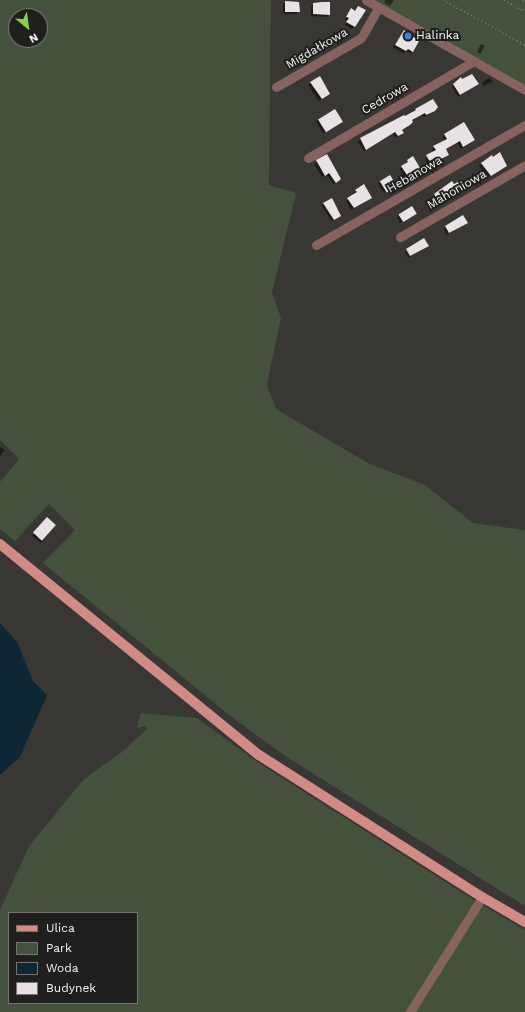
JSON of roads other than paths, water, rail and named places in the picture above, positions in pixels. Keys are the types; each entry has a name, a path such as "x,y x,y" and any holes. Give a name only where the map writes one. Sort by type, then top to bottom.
{"main road":[{"path":"0,544 259,755 482,897 525,922"}],"street":[{"path":"366,0 525,90"},
{"name":"Migdałkowa","path":"276,87 361,38 378,8"},
{"name":"Cedrowa","path":"308,158 474,61"},
{"name":"Hebanowa","path":"316,245 525,125"},
{"name":"Mahoniowa","path":"400,237 525,165"},
{"path":"410,1012 482,897"}],"water":[{"path":"0,623 17,642 33,681 47,695 20,757 0,775"}],"place":[{"name":"Halinka","path":"408,36"}]}
